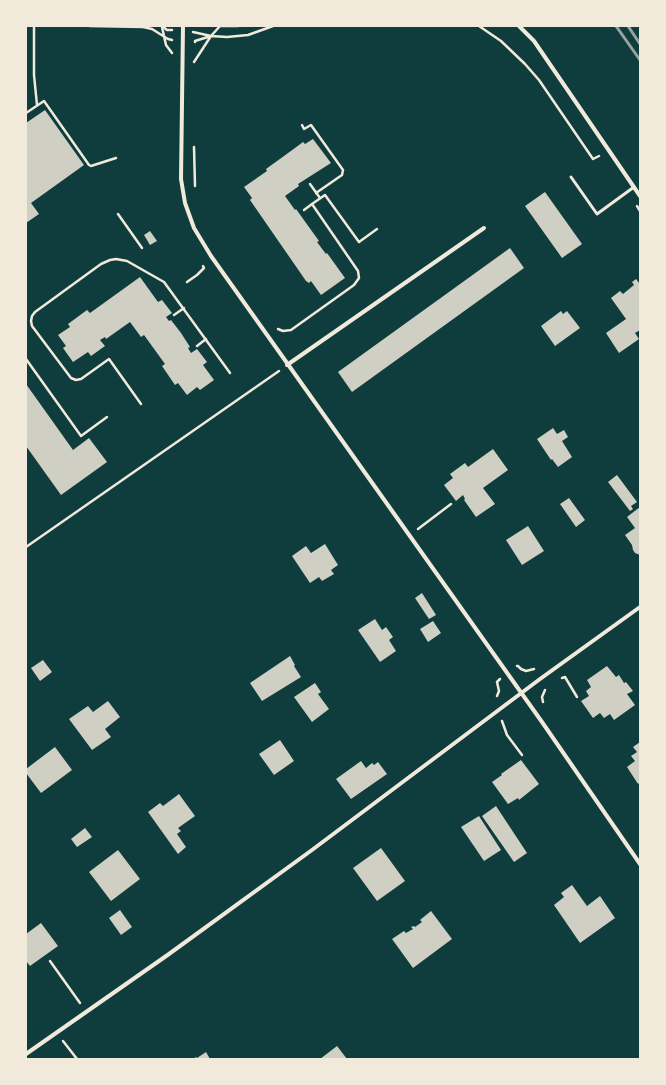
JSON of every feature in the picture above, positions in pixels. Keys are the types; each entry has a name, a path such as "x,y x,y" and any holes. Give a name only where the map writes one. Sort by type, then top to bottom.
{"street":[{"path":"519,26 534,41 640,196"},
{"path":"183,28 181,179 188,215 203,246 588,788 640,864"},
{"path":"287,365 484,228"},
{"path":"26,1054 169,954 306,855 640,607"}],"lane":[{"path":"571,177 597,214 634,187"}],"path":[{"path":"34,26 34,75 37,105"},
{"path":"90,26 152,27 168,39 183,41 195,41 211,36"},
{"path":"162,26 167,30 183,28 211,36 227,37 248,35 273,26"},
{"path":"162,26 166,45 183,64"},
{"path":"183,79 211,36 220,26 238,26"},
{"path":"480,26 512,50 539,80 594,159 608,149"},
{"path":"195,41 195,46"},
{"path":"195,53 195,68"},
{"path":"26,113 44,101 89,165 91,166 116,158"},
{"path":"302,125 304,129 311,125 343,170 342,175 316,193"},
{"path":"194,144 195,187"},
{"path":"310,184 320,198"},
{"path":"304,210 325,195 359,242 377,229"},
{"path":"275,328 284,331 291,330 354,285 359,278 358,271 312,204"},
{"path":"118,214 142,248"},
{"path":"141,404 109,359 81,379 76,380 71,378 32,326 32,316 35,312 101,264 110,260 116,258 127,261 164,282 230,372"},
{"path":"174,315 184,308"},
{"path":"197,346 206,339"},
{"path":"26,359 81,436 107,417"},
{"path":"26,547 287,365"},
{"path":"418,529 451,504"},
{"path":"556,681 565,677 577,697"},
{"path":"498,711 507,735 522,755"},
{"path":"50,961 86,1012"},
{"path":"57,1033 77,1059"}],"building":[{"path":"45,110 84,165 31,203 39,214 26,223 26,123"},
{"path":"313,139 331,163 298,184 299,186 285,196 319,241 317,242 345,278 321,295 311,281 309,283 306,281 250,200 252,198 244,187 267,171 266,169 303,142 305,144"},
{"path":"545,192 582,244 562,258 525,206"},
{"path":"150,231 157,241 150,245 144,235"},
{"path":"510,248 524,268 352,392 338,372"},
{"path":"140,277 158,302 162,300 172,313 166,317 169,321 171,320 181,333 190,347 188,348 191,353 197,349 207,362 203,365 214,380 200,390 197,387 187,395 178,383 175,385 162,366 165,364 144,335 141,337 130,322 106,339 105,337 100,340 105,346 91,356 88,352 73,362 63,348 66,346 58,335 70,327 68,324 87,310 90,313"},
{"path":"636,279 640,284 640,330 635,333 639,339 619,353 606,333 626,319 611,298 620,291 623,294 634,285 632,282"},
{"path":"561,311 563,314 567,311 580,328 555,346 541,326"},
{"path":"26,384 73,450 89,438 107,462 61,495 26,446"},
{"path":"553,428 557,434 564,430 568,437 562,441 572,457 558,467 552,459 551,460 537,439"},
{"path":"493,449 508,470 483,488 495,504 476,517 464,500 463,495 456,501 444,485 453,478 450,474 465,463 468,467"},
{"path":"617,475 637,502 631,506 633,509 630,511 608,482"},
{"path":"569,498 585,520 576,527 560,504"},
{"path":"640,507 640,555 635,553 632,545 625,535 635,528 627,517"},
{"path":"528,526 544,551 522,565 506,540"},
{"path":"325,544 338,565 331,570 334,574 322,581 319,577 310,583 292,556 306,546 311,553"},
{"path":"422,593 436,615 429,619 415,598"},
{"path":"375,619 382,630 386,627 393,637 389,640 396,651 380,662 358,630"},
{"path":"433,621 441,633 428,642 420,629"},
{"path":"290,656 301,677 262,701 250,683"},
{"path":"43,660 52,672 40,681 31,668"},
{"path":"607,666 616,677 619,675 624,683 626,682 633,691 627,694 635,705 614,720 610,714 604,718 600,713 593,718 581,701 589,696 586,691 591,687 587,680"},
{"path":"315,683 321,692 318,694 329,709 312,722 294,697"},
{"path":"108,701 120,717 105,729 111,737 92,750 69,719 88,706 93,712"},
{"path":"280,740 294,761 274,775 259,754"},
{"path":"640,742 640,782 638,784 627,767 635,761 631,756 637,752 633,747"},
{"path":"55,747 72,770 41,793 26,773 26,769"},
{"path":"521,760 539,784 519,800 518,798 508,804 492,782"},
{"path":"361,761 366,768 372,763 374,765 378,762 387,774 351,799 336,779"},
{"path":"179,794 195,816 178,828 181,831 177,834 186,847 178,854 148,812 160,803 163,806"},
{"path":"496,806 527,853 514,862 482,816"},
{"path":"479,816 501,850 484,861 461,827"},
{"path":"85,828 92,837 77,847 71,839"},
{"path":"381,848 405,881 377,901 353,868"},
{"path":"118,850 140,879 111,901 89,872"},
{"path":"572,885 587,906 600,896 615,918 580,943 554,905 564,897 561,893"},
{"path":"120,910 132,927 121,935 109,918"},
{"path":"431,911 452,939 413,968 392,939 404,931 406,933 413,929 411,927 415,927 422,922 420,920"},
{"path":"41,923 58,946 30,966 26,961 26,934"},
{"path":"337,1046 347,1059 320,1059"},
{"path":"206,1052 210,1059 193,1059 196,1057 197,1058"}],"railway":[{"path":"616,26 640,60"},
{"path":"628,26 640,44"}]}
